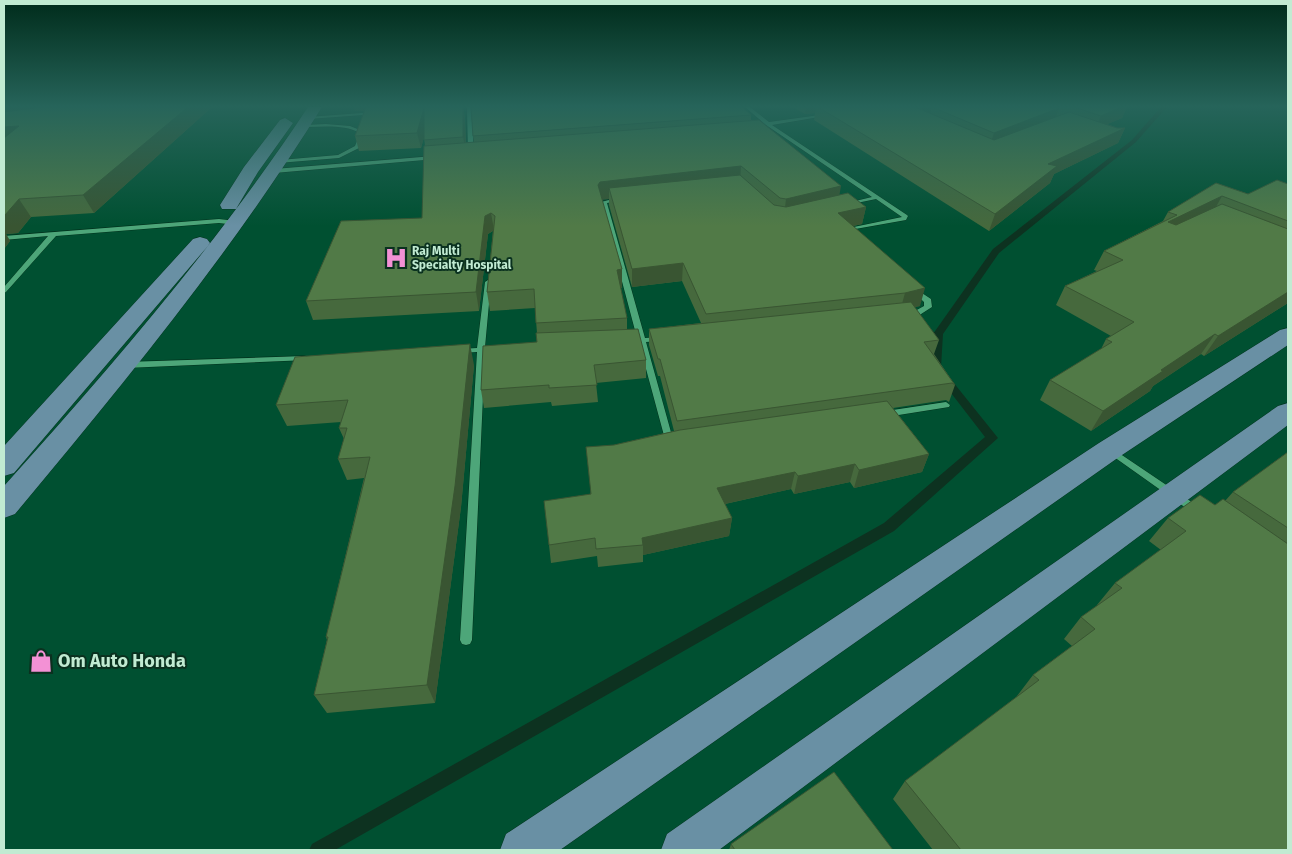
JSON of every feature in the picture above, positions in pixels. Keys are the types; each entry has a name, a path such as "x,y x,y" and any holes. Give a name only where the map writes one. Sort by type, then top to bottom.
{"main road":[{"path":"4,506 125,366 228,222 250,171 274,147"},
{"path":"4,465 228,222 277,166 288,147"},
{"path":"522,850 1110,450 1288,335"},
{"path":"685,850 1288,412"}],"street":[{"path":"277,166 339,156 357,147"},
{"path":"471,147 471,154"},
{"path":"803,147 906,216 904,219 845,230 842,232 846,236"},
{"path":"461,155 480,154"},
{"path":"277,166 442,157"},
{"path":"845,205 878,197"},
{"path":"628,198 604,202 671,446"},
{"path":"4,238 228,222"},
{"path":"4,292 53,235"},
{"path":"466,640 481,350 489,273"},
{"path":"896,316 915,314 928,307 928,301 906,283"},
{"path":"623,341 671,338"},
{"path":"451,351 500,349"},
{"path":"125,366 313,357"},
{"path":"880,414 946,406"},
{"path":"1110,450 1204,516"}],"building":[{"path":"4,147 140,147 83,195 19,199 4,215"},
{"path":"424,147 792,147 841,186 786,199 780,198 741,166 600,182 598,185 622,269 617,270 627,318 536,323 534,289 487,292 495,216 491,213 485,216 476,292 306,301 341,221 422,218"},
{"path":"884,147 1085,147 1048,164 1057,166 995,214"},
{"path":"740,175 774,205 786,207 848,193 866,207 838,213 925,288 905,293 706,314 683,263 632,269 609,188"},
{"path":"1277,180 1288,184 1288,221 1222,196 1168,222 1176,225 1222,204 1288,229 1288,292 1218,336 1215,334 1103,411 1050,380 1112,342 1106,339 1134,322 1065,286 1123,260 1104,251 1177,215 1168,212 1216,183 1248,194"},
{"path":"911,302 939,340 924,342 955,385 952,383 677,421 660,359 658,359 649,329"},
{"path":"638,329 646,360 594,365 597,385 549,388 549,385 481,390 483,346 537,342 536,333"},
{"path":"470,344 455,486 427,685 314,695 328,637 326,637 370,457 338,459 347,428 339,428 348,400 276,405 295,357"},
{"path":"887,401 929,454 859,470 855,464 798,476 795,472 717,488 732,518 642,538 643,545 596,549 595,538 549,545 544,501 591,494 586,447 614,445 680,430"},
{"path":"1288,452 1288,528 1233,492"},
{"path":"1200,495 1215,505 1223,499 1288,544 1288,850 961,850 905,781 1039,680 1033,675 1095,629 1081,617 1122,588 1115,583 1186,531 1168,518"},
{"path":"834,772 893,850 735,850 731,844"}],"waterway":[{"path":"318,850 889,527 992,438 936,367 938,334 996,251 1127,147"}],"place":[{"name":"Raj Multi Specialty Hospital","path":"396,258"},
{"name":"Om Auto Honda","path":"41,661"}]}
